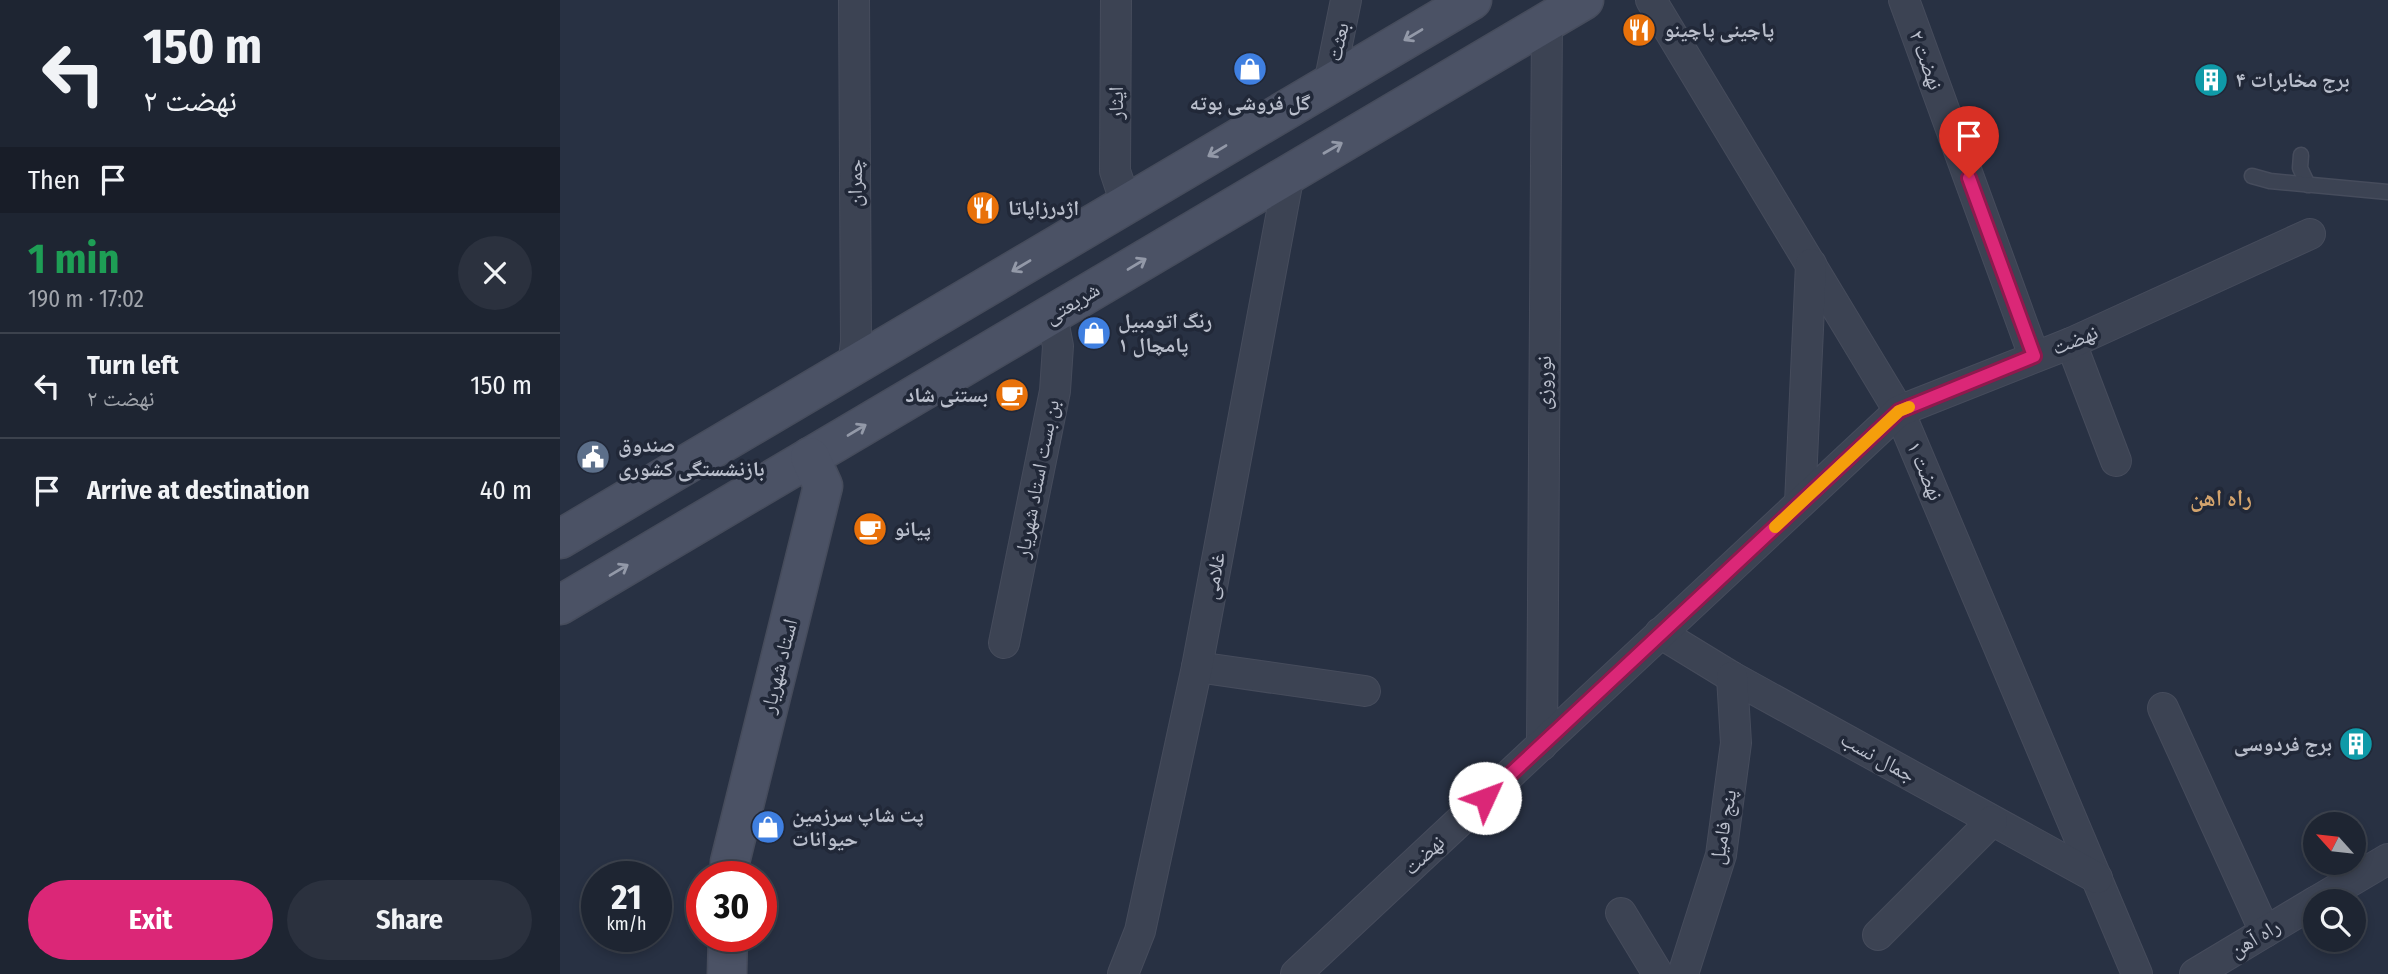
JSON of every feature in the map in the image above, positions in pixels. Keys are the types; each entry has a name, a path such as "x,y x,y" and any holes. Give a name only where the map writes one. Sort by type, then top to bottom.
{"main road":[{"path":"560,539 1472,0"},
{"name":"شریعتی","path":"560,605 1584,0"},
{"name":"استاد شهریار","path":"730,861 823,486 810,457"},
{"path":"727,974 728,952"}],"street":[{"name":"چمران","path":"853,0 856,342 853,366"},
{"name":"ایثار","path":"1116,0 1115,171 1126,204"},
{"name":"بعثت","path":"1329,85 1346,0"},
{"name":"نهضت ۱","path":"1651,0 1899,411 2137,974"},
{"name":"نهضت ۲","path":"1904,0 2034,356"},
{"name":"نوروزی","path":"1542,745 1547,22"},
{"name":"غلامی","path":"1123,974 1140,931 1197,667 1289,174"},
{"name":"نهضت","path":"1296,974 1899,411 2071,342 2310,234"},
{"path":"1800,503 1811,264"},
{"name":"بن بست استاد شهریار","path":"1004,643 1055,391 1058,346 1052,314"},
{"path":"2071,342 2116,461"},
{"name":"جمال نسب","path":"1660,634 1732,677 2097,878"},
{"path":"1197,667 1365,691"},
{"name":"پنج فامیل","path":"1683,974 1720,855 1736,743 1732,677"},
{"path":"2163,708 2265,932"},
{"path":"1878,935 1992,821"},
{"name":"راه آهن","path":"2338,889 2388,859"},
{"name":"راه آهن","path":"2195,974 2303,910"},
{"path":"1621,913 1657,974"}],"lane":[{"path":"2301,155 2300,169 2308,185"},
{"path":"2252,176 2270,181 2388,192"}],"slow traffic":[{"path":"1775,527 1899,411 1909,407"}],"place":[{"name":"پاچینی پاچینو","path":"1639,30"},
{"name":"گل فروشی بوته","path":"1250,69"},
{"name":"برج مخابرات ۴","path":"2211,80"},
{"name":"اژدرزاپاتا","path":"983,208"},
{"name":"رنگ اتومبیل پامچال ۱","path":"1094,333"},
{"name":"بستنی شاد","path":"1012,395"},
{"name":"صندوق بازنشستگی کشوری","path":"593,457"},
{"name":"پیانو","path":"870,529"},
{"name":"برج فردوسی","path":"2356,744"},
{"name":"پت شاپ سرزمین حیوانات","path":"768,827"}],"district":[{"name":"راه اهن","path":"2221,498"}],"route":[{"path":"1485,798 1899,411 2034,356 1969,178"}]}
